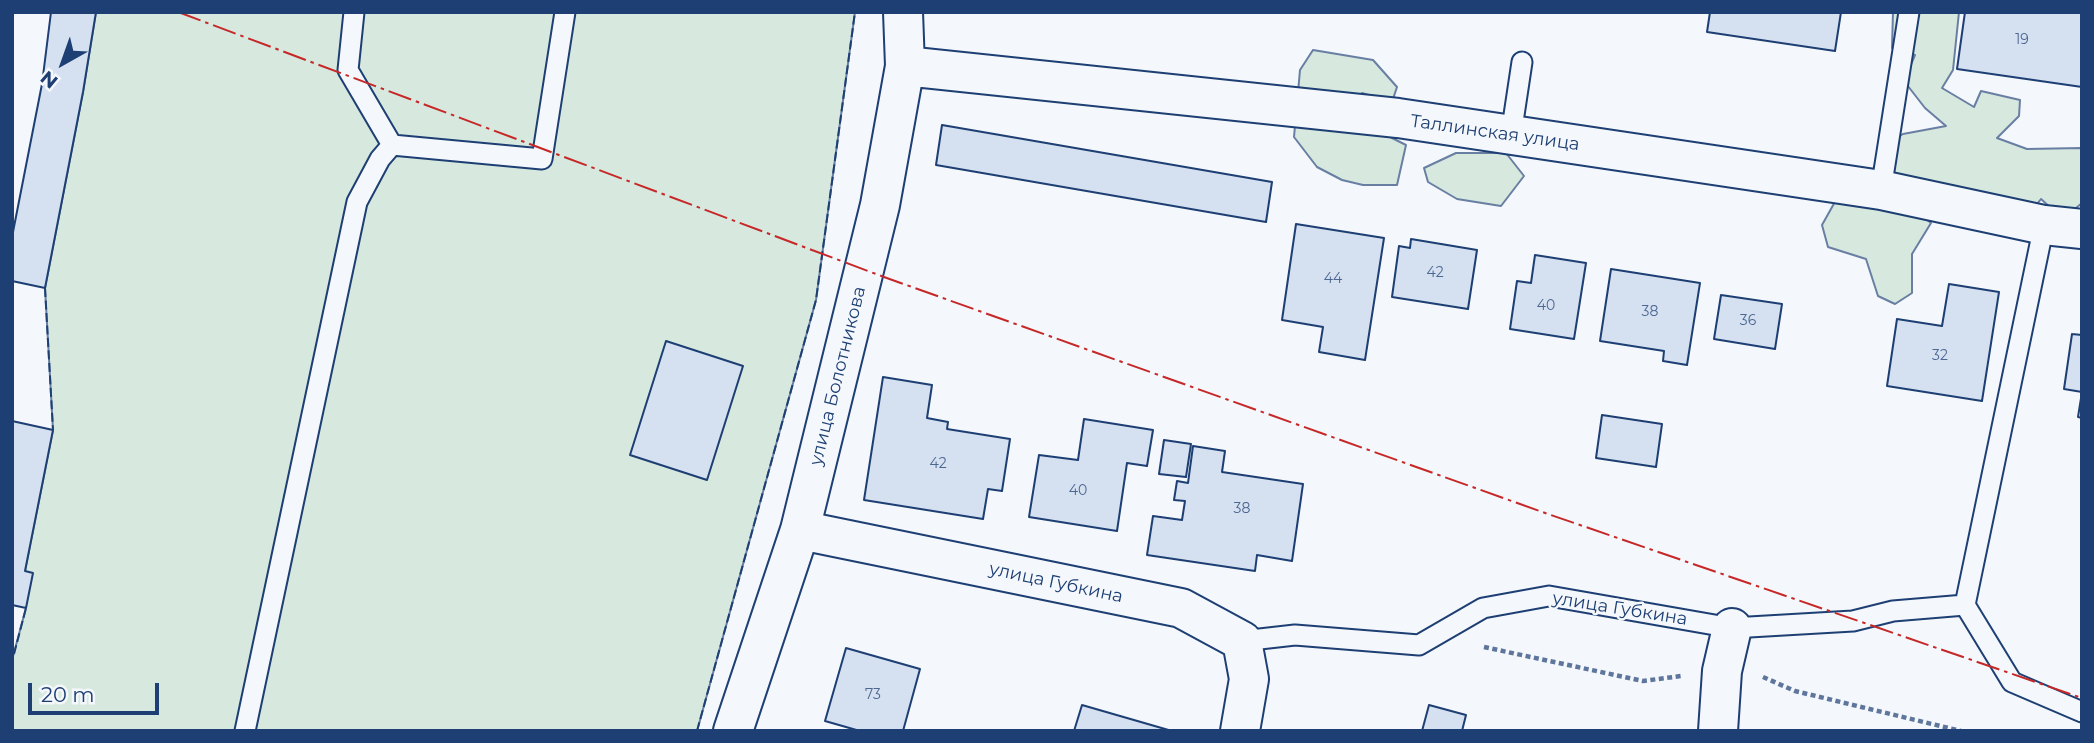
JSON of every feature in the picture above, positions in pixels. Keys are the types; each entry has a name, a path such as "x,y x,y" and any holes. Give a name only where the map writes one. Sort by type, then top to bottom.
{"street":[{"name":"улица Болотникова","path":"733,731 800,530 880,205 905,66 903,12"},
{"name":"Таллинская улица","path":"905,66 1398,118 1881,190 2044,225 2082,229"},
{"name":"улица Губкина","path":"800,530 1181,608 1242,641"},
{"path":"1718,731 1721,671 1732,628"},
{"path":"1240,731 1250,679 1242,641"}],"lane":[{"path":"354,12 348,70 392,145"},
{"path":"392,145 542,159 565,12"},
{"path":"1881,190 1909,12"},
{"path":"1511,135 1522,62"},
{"path":"245,731 357,202 380,159 392,145"},
{"path":"2044,225 1965,605 2012,681 2082,712"},
{"name":"улица Губкина","path":"1242,641 1295,635 1419,645 1483,608 1549,596 1732,628 1853,621 1893,611 1965,605"}],"shaded area":[{"path":"96,12 855,12 816,300 697,731 12,731 12,660 26,608 25,571 53,430 45,288"},
{"path":"1893,12 1959,12 1953,70 1942,88 1974,107 1981,91 2020,100 2019,116 1997,138 2027,149 2082,148 2082,203 2063,219 2041,199 2017,229 1907,204 1931,223 1912,254 1912,293 1895,304 1878,296 1866,259 1828,247 1822,225 1836,200 1870,177 1883,146 1903,134 1946,126 1925,108 1904,81 1915,55 1892,48"},
{"path":"1313,50 1373,60 1397,87 1392,102 1362,93 1360,122 1406,145 1397,185 1363,185 1342,180 1317,167 1294,137 1300,70"},
{"path":"1456,153 1506,153 1524,176 1501,206 1457,199 1428,182 1424,168"}],"building":[{"path":"51,12 96,12 45,288 12,281 12,237 42,84"},
{"path":"1710,12 1841,12 1835,51 1707,32"},
{"path":"1965,12 2082,12 2082,87 1957,69"},
{"path":"942,125 1272,182 1266,222 936,165"},
{"path":"1296,224 1384,238 1365,360 1319,352 1323,327 1282,320"},
{"path":"1411,239 1477,250 1468,309 1392,297 1399,246 1410,248"},
{"path":"1535,255 1586,263 1574,339 1510,329 1517,281 1531,283"},
{"path":"1611,269 1700,283 1687,365 1663,361 1664,351 1600,341"},
{"path":"1949,284 1999,292 1982,401 1887,386 1897,319 1942,326"},
{"path":"1721,295 1782,304 1775,349 1714,339"},
{"path":"2072,334 2082,335 2082,392 2064,389"},
{"path":"666,341 743,366 707,480 630,455"},
{"path":"883,377 932,385 927,418 948,422 947,429 1010,439 1002,491 988,489 983,519 864,500"},
{"path":"2082,392 2082,418 2078,417"},
{"path":"1602,415 1662,424 1656,467 1596,458"},
{"path":"1084,419 1153,430 1147,466 1127,463 1117,531 1029,517 1039,455 1078,460"},
{"path":"12,421 53,430 25,571 33,573 26,608 12,605"},
{"path":"1164,440 1191,444 1186,477 1159,474"},
{"path":"1193,446 1225,451 1222,472 1303,484 1292,561 1257,555 1255,571 1147,555 1153,516 1182,520 1185,501 1174,500 1177,481 1188,483"},
{"path":"846,648 920,669 903,731 860,731 825,721"},
{"path":"1082,705 1172,731 1074,731"},
{"path":"1429,705 1466,715 1462,731 1422,731"}],"fence":[{"path":"697,731 816,300 855,12"},
{"path":"45,288 53,430"},
{"path":"14,654 26,608"}],"power":[{"path":"178,12 884,277 1548,514 2082,698"}]}
